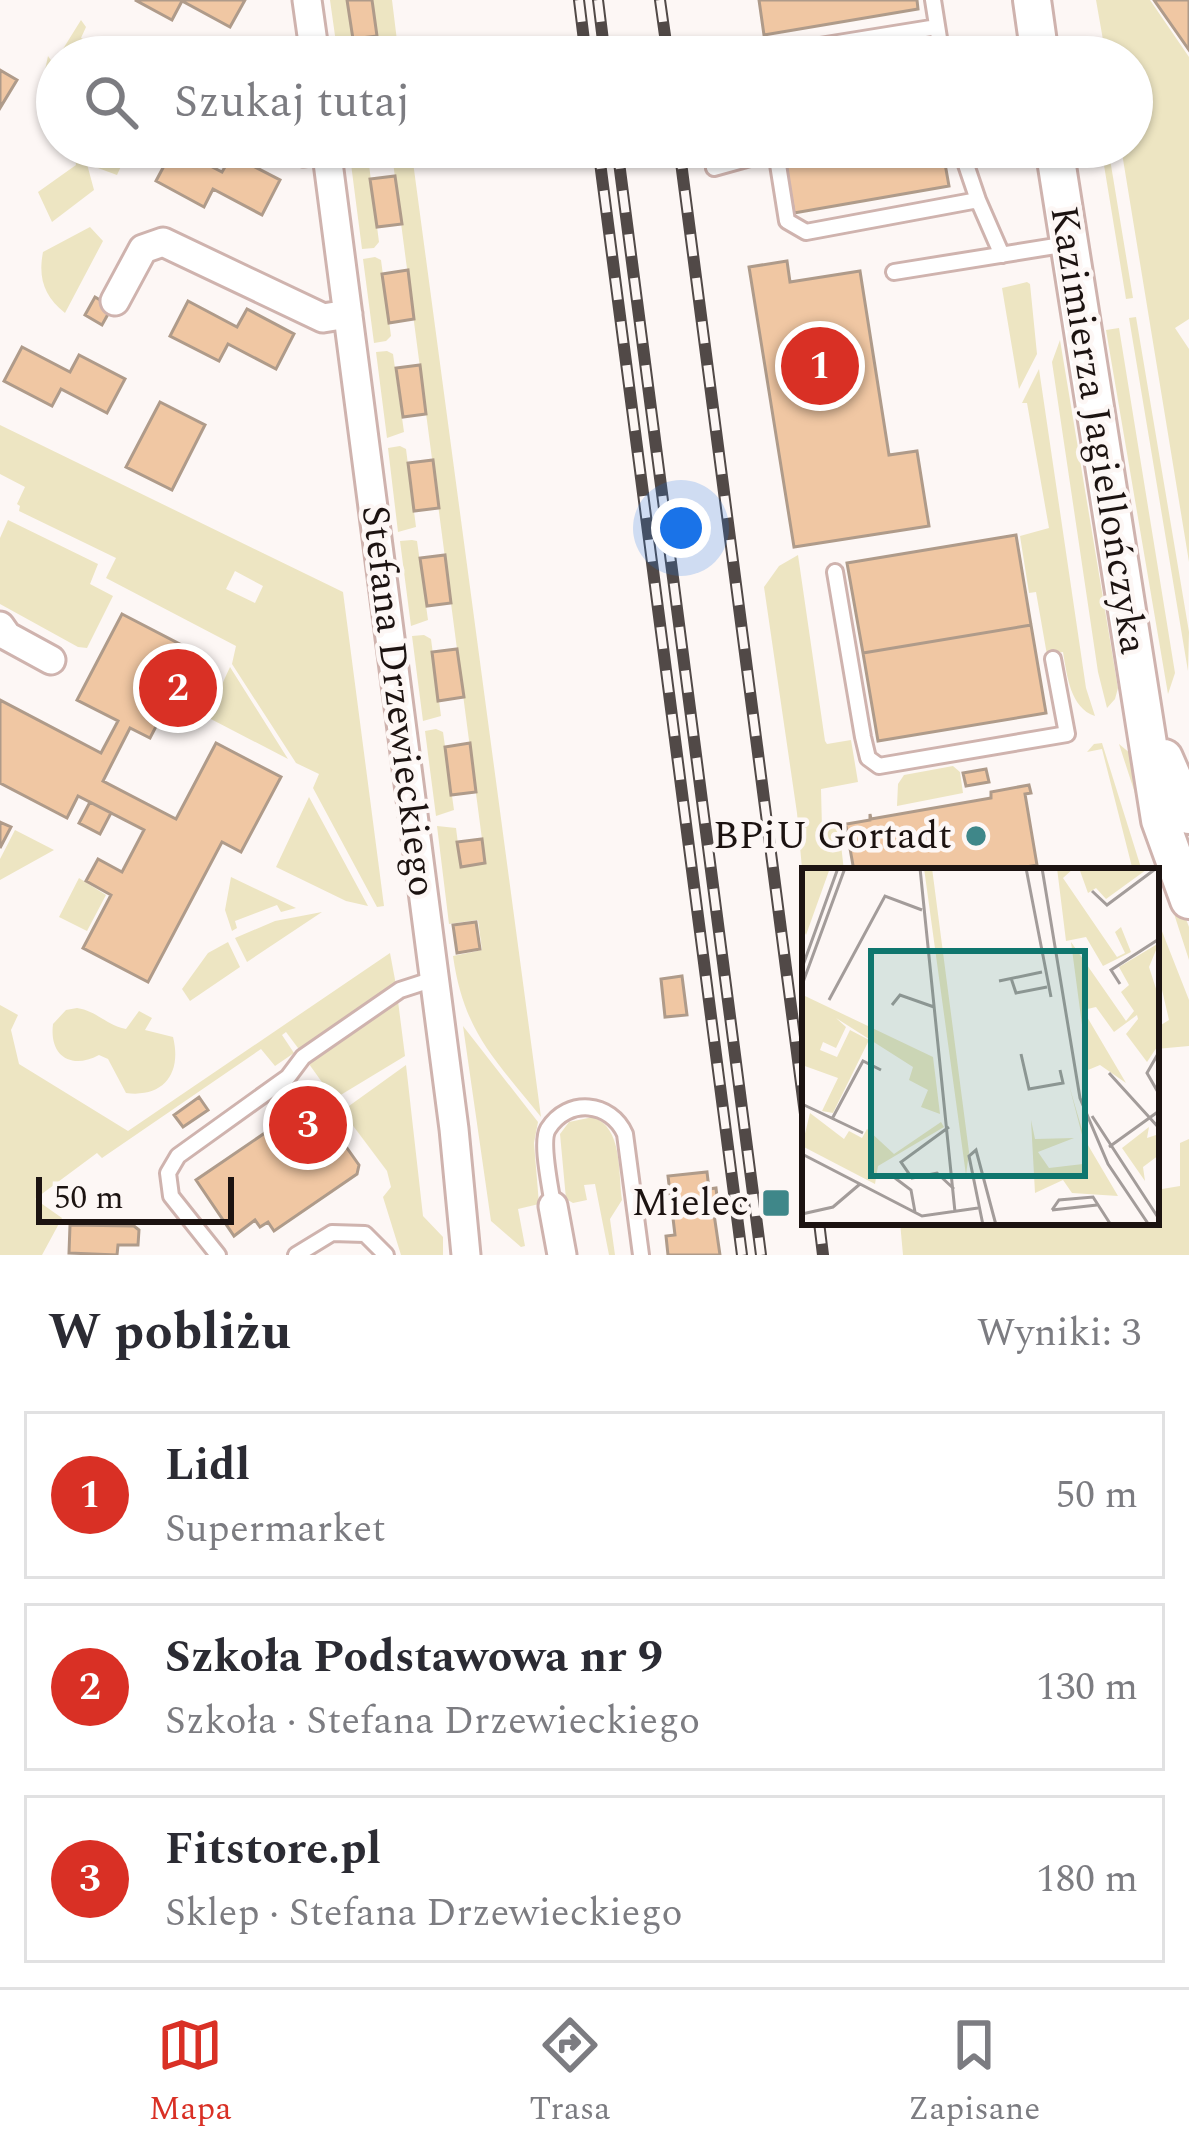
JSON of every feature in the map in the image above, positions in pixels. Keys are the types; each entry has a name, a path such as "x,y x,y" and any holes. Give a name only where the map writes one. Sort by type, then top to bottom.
{"main road":[{"path":"1032,0 1037,36"},
{"name":"Kazimierza Jagiellończyka","path":"1057,168 1160,820 1189,900"},
{"name":"Kazimierza Jagiellończyka","path":"1144,713 1189,815"}],"street":[{"path":"308,0 312,36"},
{"name":"Stefana Drzewieckiego","path":"329,168 466,1255"},
{"path":"115,301 143,249 163,242 322,318 348,314"},
{"path":"0,626 7,636 51,660"},
{"path":"553,1206 562,1255"}],"lane":[{"path":"933,0 938,36"},
{"path":"881,36 937,27"},
{"path":"784,168 787,221 806,232 977,200"},
{"path":"967,168 1002,255"},
{"path":"894,272 1068,244"},
{"path":"835,572 863,737 868,758 879,766 1067,734 1053,659"},
{"path":"218,1255 171,1196 168,1173 178,1156 288,1077 303,1057 400,990 434,979"},
{"path":"553,1206 544,1142 548,1129 567,1112 600,1108 618,1118 625,1134 641,1255"},
{"path":"296,1255 332,1233 365,1234 386,1255"}],"shaded area":[{"path":"330,0 347,0 352,36 335,36"},
{"path":"372,0 392,0 396,36 377,36"},
{"path":"1096,0 1150,0 1189,57 1189,319 1175,328 1189,349 1189,562 1124,168 1153,168 1153,36 1102,36"},
{"path":"81,20 86,27 82,36 71,36"},
{"path":"72,168 88,168 94,190 52,222 38,192"},
{"path":"352,168 369,168 379,242 374,248 362,249"},
{"path":"394,168 414,168 541,1117 484,1044 465,1005 453,956 482,950 478,920 449,924 437,826 456,828 461,867 485,862"},
{"path":"1104,168 1111,168 1133,298 1126,299"},
{"path":"90,227 103,241 65,313 44,286 43,252"},
{"path":"363,259 381,260 391,336 374,343"},
{"path":"1027,282 1037,354 1019,389 1002,288"},
{"path":"1136,317 1189,632 1188,671 1129,318"},
{"path":"1119,328 1175,673 1168,694 1106,330"},
{"path":"1060,340 1118,688 1107,708 1052,362"},
{"path":"376,352 393,354 404,432 387,438"},
{"path":"1039,369 1086,688 1095,716 1075,698 1063,652 1047,655 1036,592 1029,593 1020,536 1049,528 1027,403 1022,403"},
{"path":"0,425 343,592 384,906 377,907 313,788 319,774 296,763 232,664 236,646 106,578 116,558 19,511 17,504 25,487 0,474","holes":["235,571 263,586 255,603 226,589"]},
{"path":"388,448 406,449 416,527 398,532"},
{"path":"8,520 98,564 90,584 113,596 87,648 0,604 0,538"},
{"path":"400,541 417,541 428,620 411,626"},
{"path":"798,555 825,741 851,740 858,782 821,789 822,829 839,827 844,868 802,869 764,587 779,566"},
{"path":"412,636 431,639 441,716 423,721"},
{"path":"230,667 288,759 207,717"},
{"path":"425,731 443,732 454,810 436,816"},
{"path":"1102,743 1141,868 1132,868 1102,749 1087,752"},
{"path":"1119,744 1131,754 1152,830 1189,927 1189,960"},
{"path":"953,766 960,772 963,793 897,806 898,784 904,775"},
{"path":"309,797 368,906 346,901 276,867"},
{"path":"15,830 54,850 0,880 0,859"},
{"path":"231,877 296,908 281,912 277,905 235,921 237,928 232,931 225,910"},
{"path":"79,878 106,895 87,931 59,917"},
{"path":"322,912 247,962 235,938 275,921"},
{"path":"1159,924 1189,1000 1189,1046 1159,1049 1159,1026 1169,1020 1159,977"},
{"path":"228,942 240,967 190,1001 182,989 208,953"},
{"path":"390,953 396,985 301,1052 286,1032 282,1035 294,1053 275,1066 261,1049 102,1158 97,1153 35,1199 62,1218 42,1255 0,1255 0,1005 18,1015 11,1030 19,1064 128,1131"},
{"path":"398,1001 405,1056 334,1099 309,1064"},
{"path":"77,1008 126,1029 139,1011 152,1018 145,1030 173,1037 175,1062 167,1080 151,1091 126,1093 108,1059 64,1057 55,1044 53,1024 66,1010"},
{"path":"463,1026 538,1122 534,1143 539,1204 518,1209 525,1246 491,1221"},
{"path":"406,1065 423,1216 443,1237 443,1255 401,1255 383,1197 391,1187 387,1171 342,1111"},
{"path":"593,1117 610,1131 617,1152 622,1200 610,1219 615,1255 609,1255 595,1184 584,1185 587,1200 573,1203 566,1199 560,1134 569,1122"},
{"path":"1189,1139 1189,1255 903,1255 900,1225 1159,1225 1159,1190 1180,1186 1180,1143"}],"building":[{"path":"135,0 245,0 230,27 182,1 172,20"},
{"path":"347,0 372,0 377,36 353,36"},
{"path":"759,0 917,0 918,9 764,35"},
{"path":"1154,0 1189,0 1189,50"},
{"path":"0,70 17,80 0,108"},
{"path":"163,168 222,172 224,168 257,168 280,180 262,215 213,189 204,207 156,181"},
{"path":"786,168 946,168 949,186 794,213"},
{"path":"395,176 402,224 377,227 370,179"},
{"path":"787,261 790,282 860,271 889,455 917,451 929,526 794,547 749,267"},
{"path":"408,270 414,319 389,323 382,274"},
{"path":"95,297 112,307 102,325 85,315"},
{"path":"188,301 237,327 247,309 294,334 276,369 228,344 219,361 170,336"},
{"path":"22,347 70,372 79,355 125,379 107,413 61,389 52,406 4,381"},
{"path":"420,365 426,414 403,417 396,368"},
{"path":"160,402 205,425 172,490 126,467"},
{"path":"433,460 439,508 414,511 408,463"},
{"path":"1016,535 1031,625 863,653 847,563"},
{"path":"445,555 451,603 427,606 420,558"},
{"path":"122,614 195,652 150,738 130,728 103,781 176,819 216,743 281,777 241,852 222,842 148,982 83,948 111,895 86,881 98,859 122,872 144,830 78,796 67,818 0,783 0,700 101,753 118,721 77,700"},
{"path":"1031,625 1046,713 878,741 863,653"},
{"path":"457,649 464,697 438,701 432,652"},
{"path":"470,743 476,792 451,795 445,747"},
{"path":"986,769 989,782 966,786 963,773"},
{"path":"1029,785 1031,793 1025,794 1037,865 853,868 846,826 841,825 870,820 870,814 871,819 991,798 991,792"},
{"path":"90,802 111,813 100,834 79,823"},
{"path":"0,822 11,827 0,848"},
{"path":"482,839 485,863 461,867 457,842"},
{"path":"476,922 480,949 457,953 453,925"},
{"path":"682,976 687,1015 665,1017 661,979"},
{"path":"199,1097 208,1110 183,1127 174,1115"},
{"path":"313,1100 359,1165 357,1174 274,1231 268,1222 260,1227 255,1220 234,1236 196,1180"},
{"path":"707,1172 709,1189 716,1188 720,1255 668,1255 666,1236 675,1235 668,1176"},
{"path":"70,1225 134,1226 139,1230 138,1245 118,1245 117,1255 69,1253"}],"railway":[{"path":"579,0 583,36"},
{"path":"598,0 602,36"},
{"path":"660,0 665,36"},
{"path":"601,168 742,1255"},
{"path":"620,168 761,1255"},
{"path":"682,168 802,1091"},
{"path":"819,1225 823,1255"}],"place":[{"name":"Lidl","path":"820,366"},
{"name":"Szkoła Podstawowa nr 9","path":"178,688"},
{"name":"BPiU Gortadt","path":"976,836"},
{"name":"Fitstore.pl","path":"308,1125"},
{"name":"Mielec","path":"776,1203"}]}
